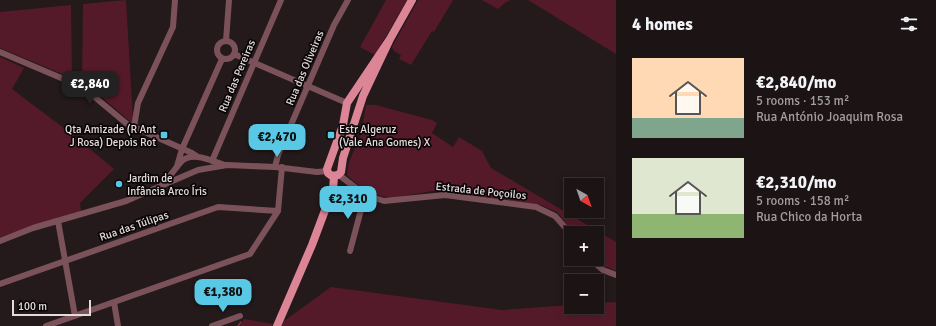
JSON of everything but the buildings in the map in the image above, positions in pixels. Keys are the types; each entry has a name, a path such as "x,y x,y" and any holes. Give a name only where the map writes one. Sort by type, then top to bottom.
{"main road":[{"path":"338,172 329,174 328,169 343,126 348,105 390,39 412,0"},
{"path":"278,326 312,245 333,189 359,109 390,39"},
{"path":"348,105 351,112 359,109"},
{"path":"328,169 333,162 338,172"}],"street":[{"path":"134,127 138,103 173,27 175,0"},
{"path":"226,41 229,0"},
{"name":"Rua das Pereiras","path":"212,161 281,0"},
{"name":"Rua das Oliveiras","path":"278,211 278,154 336,21 348,0"},
{"path":"226,41 235,47 234,54 229,59 222,58 217,53 220,44 226,41"},
{"path":"0,52 83,89 134,127 192,153 198,158 202,165 198,170"},
{"path":"234,54 254,61 308,85 348,105"},
{"path":"186,175 180,174 177,167 182,149 222,58"},
{"path":"161,186 177,167 187,158 198,158 227,165"},
{"path":"0,241 58,221 126,201 198,170 227,165 278,167 317,172 328,169"},
{"name":"Estrada de Poçoilos","path":"338,172 365,195 384,201 445,195 530,206 549,212 561,221 565,226"},
{"path":"350,251 365,195"},
{"name":"Rua das Túlipas","path":"0,284 218,207 278,211"},
{"path":"46,326 250,254 278,211"},
{"path":"58,221 75,316"},
{"path":"598,266 603,270 616,275"},
{"path":"114,302 118,326"},
{"path":"212,326 240,316"}],"shaded area":[{"path":"126,0 132,123 82,80 83,4"},
{"path":"386,0 407,0 375,55 360,47"},
{"path":"418,0 453,0 434,32 432,31 411,65 399,59 401,55 394,51 392,47"},
{"path":"482,0 511,0 506,2 498,9"},
{"path":"528,0 616,0 616,54"},
{"path":"71,5 72,78 0,48 0,12"},
{"path":"0,57 24,68 12,89 73,135 114,169 80,203 81,211 0,237"},
{"path":"366,105 376,105 432,120 437,123 432,133 453,147 459,137 482,151 491,168 564,211 564,218 575,218 589,226 568,226 557,212 541,205 438,190 392,198 365,191 347,175 349,162 361,134"},
{"path":"604,235 616,242 616,271 604,266"},
{"path":"331,287 502,310 564,306 564,314 604,314 604,303 616,302 616,326 282,326 284,321"},
{"path":"244,319 273,324 272,326 240,326"}],"waterway":[{"path":"238,326 241,322"}],"place":[{"name":"Qta Amizade (R Ant J Rosa) Depois Rot","path":"164,135"},
{"name":"Estr Algeruz (Vale Ana Gomes) X","path":"331,135"},
{"name":"Jardim de Infância Arco Íris","path":"119,184"}]}
